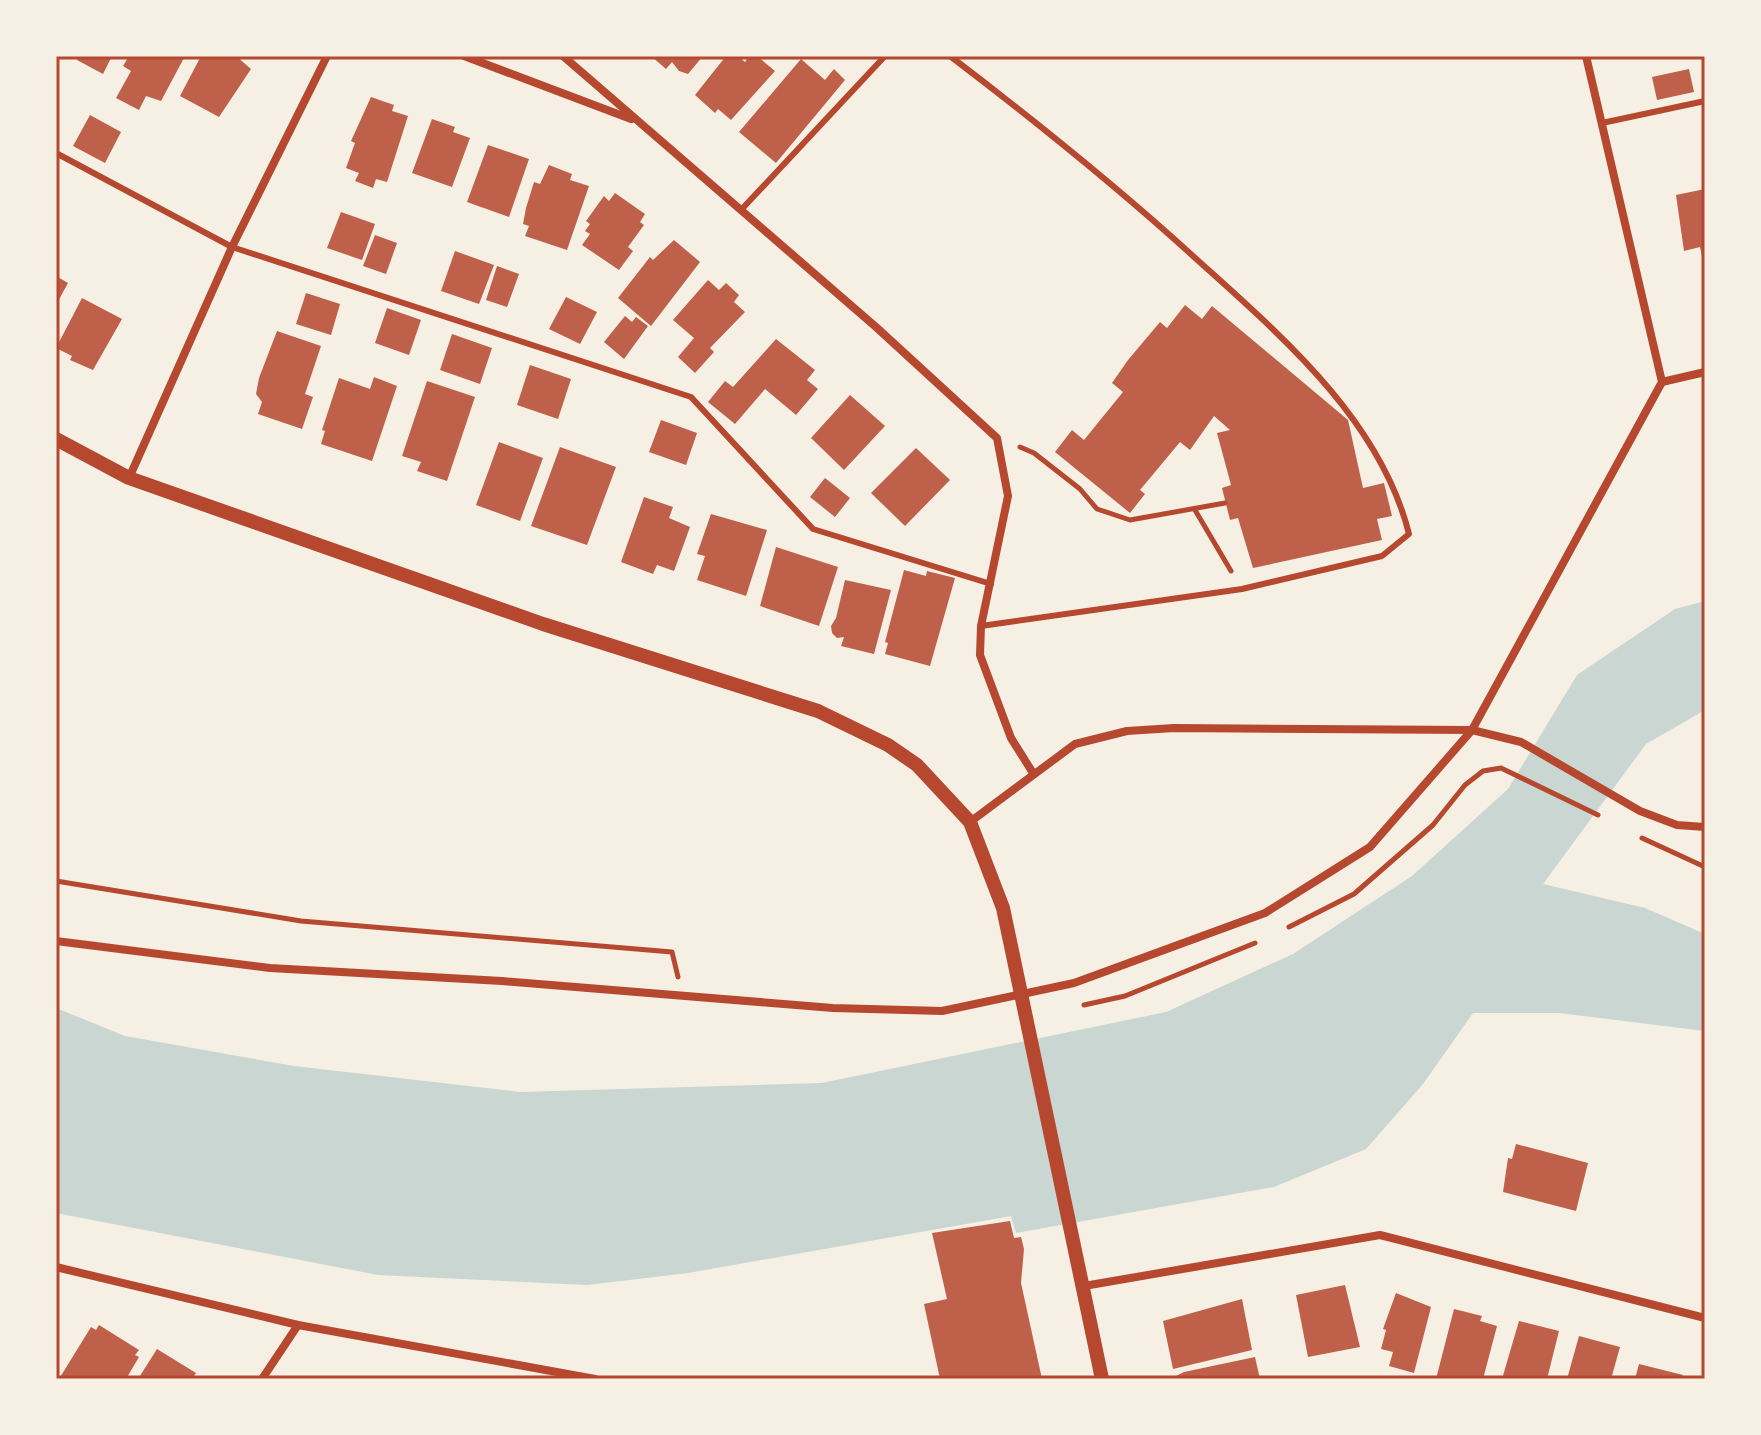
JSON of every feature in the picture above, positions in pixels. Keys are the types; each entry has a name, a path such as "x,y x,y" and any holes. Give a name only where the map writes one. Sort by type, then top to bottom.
{"street":[{"path":"129,478 232,247 327,56"},
{"path":"464,56 637,121"},
{"path":"563,56 997,438 1008,496 981,626 980,655 1011,738 1033,773"},
{"path":"56,941 270,968 833,1008 942,1011 1074,983 1265,913 1370,847 1472,730 1662,382 1586,56"},
{"path":"1662,382 1705,372"},
{"path":"56,439 129,478 543,624 818,711 888,745 917,765 970,822 1003,908 1102,1379"},
{"path":"970,822 1075,744 1127,731 1472,730 1521,742 1640,811 1677,825 1705,827"},
{"path":"1084,1286 1380,1235 1705,1318"},
{"path":"56,1267 298,1325 547,1375 595,1379"},
{"path":"262,1379 298,1325"}],"lane":[{"path":"741,210 885,56"},
{"path":"950,56 1029,114 1156,223 1240,298 1328,385 1384,471 1401,504 1409,534 1382,556 1242,589 981,626"},
{"path":"1602,123 1705,101"},
{"path":"56,153 232,247 691,397 813,529 992,584"}],"path":[{"path":"997,438 1034,453 1080,489 1097,509 1130,520 1166,511 1195,510 1225,503"},
{"path":"1195,510 1242,589"},
{"path":"1286,928 1354,894 1433,825 1465,785 1483,771 1501,768 1600,817"},
{"path":"1636,836 1705,867"},
{"path":"56,881 301,921 672,952 681,996"},
{"path":"1069,1008 1125,996 1258,942"}],"shaded area":[{"path":"1705,601 1705,710 1646,744 1543,884 1645,908 1705,934 1705,1031 1559,1013 1473,1013 1423,1084 1366,1149 1274,1187 1016,1233 1011,1216 688,1273 587,1285 378,1275 56,1213 56,1008 125,1036 294,1066 520,1092 822,1083 1166,1012 1293,954 1412,876 1508,789 1577,675 1675,609"}],"building":[{"path":"79,56 112,56 103,74 77,60"},
{"path":"129,56 185,56 161,101 146,96 139,110 116,98 131,71 123,66"},
{"path":"201,56 236,56 251,69 219,117 180,96"},
{"path":"651,56 703,56 688,74 679,71 672,62 666,69"},
{"path":"726,56 738,56 745,62 749,56 757,56 775,71 731,120 718,109 715,113 695,95"},
{"path":"801,59 825,80 834,69 845,80 776,163 739,132"},
{"path":"1689,69 1694,92 1657,100 1652,77"},
{"path":"371,97 394,105 392,111 408,116 387,182 376,179 373,188 355,181 359,173 346,168 355,143 351,141"},
{"path":"90,115 121,132 105,163 73,146"},
{"path":"432,119 455,127 453,132 470,138 452,187 412,173"},
{"path":"488,145 529,159 509,217 467,202"},
{"path":"549,165 572,174 570,180 589,186 567,250 525,236 529,226 523,224 534,182 540,184"},
{"path":"1705,189 1704,265 1700,247 1684,251 1676,195"},
{"path":"615,193 645,214 640,222 644,225 628,247 633,251 619,270 582,245 590,234 585,231 590,224 586,221 604,196 609,201"},
{"path":"341,212 375,224 362,260 327,248"},
{"path":"375,235 397,243 386,274 363,266"},
{"path":"674,240 700,262 651,326 618,298 650,257 653,260"},
{"path":"455,251 494,265 479,304 441,291"},
{"path":"497,266 519,274 507,307 486,300"},
{"path":"56,276 68,283 56,305"},
{"path":"708,280 719,290 726,283 739,295 734,302 745,312 710,348 714,352 695,373 678,357 694,338 673,320"},
{"path":"306,293 340,304 331,335 296,324"},
{"path":"566,297 597,312 580,344 549,329"},
{"path":"82,298 122,319 93,370 70,360 72,356 56,348"},
{"path":"1185,305 1202,319 1212,306 1348,420 1363,488 1384,483 1392,516 1377,519 1382,540 1253,568 1238,518 1230,520 1222,488 1231,485 1217,433 1230,430 1214,416 1190,450 1180,442 1140,490 1145,494 1130,513 1055,452 1072,430 1084,440 1123,392 1112,383 1128,360 1160,322 1167,328"},
{"path":"387,308 421,320 409,355 375,343"},
{"path":"625,316 632,322 636,317 648,326 624,359 604,342"},
{"path":"277,331 321,346 305,394 313,397 302,429 258,414 262,402 256,394 259,378"},
{"path":"452,334 492,348 480,384 440,370"},
{"path":"776,339 815,370 807,380 818,389 796,415 765,389 735,424 708,402 725,381 733,387"},
{"path":"530,365 571,379 558,419 517,405"},
{"path":"374,377 397,386 372,461 321,444 325,431 322,430 339,378 370,389"},
{"path":"427,381 475,397 447,481 417,471 421,462 402,456"},
{"path":"850,395 885,426 844,470 811,438"},
{"path":"661,420 697,433 686,465 649,452"},
{"path":"499,442 543,458 520,521 476,505"},
{"path":"560,447 616,467 587,545 531,526"},
{"path":"916,448 950,480 905,526 871,493"},
{"path":"825,478 850,498 835,517 810,497"},
{"path":"644,497 673,507 669,518 690,527 674,571 657,565 653,574 621,562"},
{"path":"711,514 767,530 746,596 697,580 705,556 697,554"},
{"path":"776,547 838,567 819,626 760,606"},
{"path":"904,570 926,576 927,571 955,578 930,666 885,654 888,643 885,642"},
{"path":"845,580 891,590 874,654 841,646 844,637 837,638 832,633 831,626 836,618"},
{"path":"1516,1144 1588,1163 1576,1211 1503,1192 1508,1158 1512,1159"},
{"path":"1010,1221 1014,1238 1021,1237 1024,1249 1021,1283 1042,1379 940,1379 924,1304 947,1299 932,1233"},
{"path":"1345,1285 1360,1347 1308,1357 1296,1295"},
{"path":"1396,1293 1431,1307 1414,1373 1389,1366 1393,1352 1381,1349 1386,1330 1383,1329"},
{"path":"1242,1299 1252,1350 1173,1369 1163,1321"},
{"path":"1454,1309 1482,1316 1480,1321 1497,1326 1483,1379 1436,1379"},
{"path":"1519,1321 1559,1331 1547,1379 1502,1379"},
{"path":"99,1325 139,1350 135,1355 139,1357 126,1379 59,1379 91,1327 96,1330"},
{"path":"1579,1336 1620,1347 1611,1379 1567,1379"},
{"path":"157,1349 196,1373 192,1379 138,1379"},
{"path":"1255,1357 1260,1379 1170,1379 1184,1372"},
{"path":"1639,1364 1683,1375 1682,1379 1635,1379"}]}
